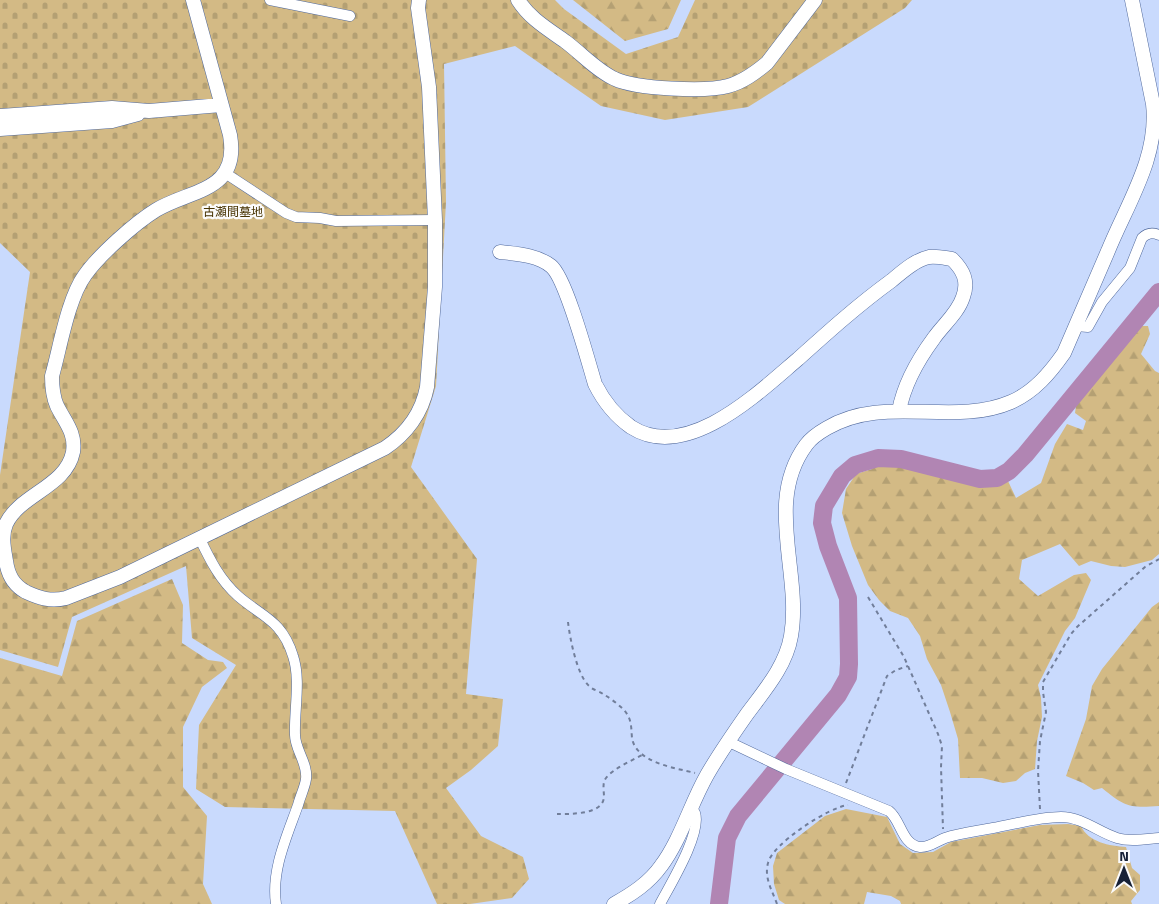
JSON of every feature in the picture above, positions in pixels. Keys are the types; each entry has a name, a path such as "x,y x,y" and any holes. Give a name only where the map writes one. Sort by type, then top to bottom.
{"street":[{"path":"193,0 232,146 229,163 225,173 212,186 155,211 130,229 92,266 78,286 52,376 52,386 57,405 73,437 73,452 67,467 60,475 21,506 6,523 3,542 3,566 11,580 21,589 40,598 58,600 120,577 385,448 406,431 419,411 427,387 435,287 435,220 429,87 418,8 419,0"},
{"path":"270,0 350,16"},
{"path":"518,0 532,18 614,79 641,86 705,89 727,86 748,78 767,63 815,0"},
{"path":"614,904 641,887 669,854 705,778 727,741 769,684 786,652 790,639 792,606 786,519 786,488 795,464 806,444 819,432 835,423 859,415 899,411 967,411 997,407 1011,402 1038,385 1064,353 1140,178 1150,148 1154,116 1153,104 1132,0"},
{"path":"0,116 112,108 148,111 221,105"},
{"path":"0,129 112,121 148,111"},
{"path":"225,173 286,213 296,217 336,221 435,220"},
{"path":"1076,326 1088,327 1091,324 1100,306 1130,268 1142,238 1146,234 1159,235"},
{"path":"500,252 537,259 552,267 563,283 595,384 601,397 621,420 636,430 646,434 672,436 698,430 711,424 755,396 876,291 913,264 930,257 952,259 963,271 965,280 963,298 908,378 902,394 899,411"},
{"path":"200,539 217,573 238,596 267,616 283,633 294,656 296,683 295,740 304,761 306,779 280,855 274,890 276,904"},
{"path":"727,741 786,769 889,811 895,815 905,837 919,847 927,846 945,838 1041,819 1061,817 1078,819 1120,839 1141,840 1159,838"},
{"path":"660,904 687,854 695,829 696,814 691,807"}],"path":[{"path":"1041,819 1038,771 1040,740 1046,712 1043,682 1077,626 1145,567 1159,559"},
{"path":"868,597 908,666 942,746 941,767 945,838"},
{"path":"568,622 583,678 590,687 605,695 624,710 630,718 633,742 642,754 656,762 705,778"},
{"path":"842,793 885,681 891,673 908,666"},
{"path":"557,814 586,813 602,803 604,801 604,782 606,778 642,754"},
{"path":"777,904 767,875 768,860 778,846 818,817 841,806 857,804 862,801"}],"green space":[{"name":"古瀬間墓地","path":"0,0 555,0 564,9 626,54 678,37 695,0 912,0 905,8 748,107 665,120 601,106 515,46 444,64 446,202 436,386 411,467 477,559 466,694 503,699 498,746 471,770 446,788 481,836 523,857 529,879 512,898 470,904 437,904 395,811 225,807 196,789 199,725 236,665 192,638 186,566 72,617 58,667 0,650 0,475 30,272 0,243"},
{"path":"573,0 681,0 668,29 625,41"},
{"path":"1138,326 1148,326 1150,334 1141,354 1155,371 1159,373 1159,554 1152,560 1125,567 1091,561 1079,566 1060,544 1022,560 1019,579 1038,596 1074,575 1086,573 1091,580 1075,618 1065,631 1038,685 1042,717 1037,741 1035,769 1025,773 1016,781 1003,783 982,778 960,778 958,739 941,685 927,659 920,636 908,618 890,611 868,585 852,546 842,513 846,489 856,474 872,469 876,465 906,465 976,482 1008,481 1016,498 1041,483 1055,444 1067,424 1083,430 1086,421 1075,413 1077,399"},
{"path":"172,579 183,605 182,643 208,660 223,662 227,668 202,687 183,727 183,787 207,816 203,884 212,904 0,904 0,658 62,676 77,621"},
{"path":"1159,602 1159,806 1141,807 1122,803 1102,788 1094,790 1066,776 1086,719 1092,686 1102,669 1152,607"},
{"path":"846,809 887,817 900,844 913,853 933,852 951,842 1040,825 1068,824 1081,826 1089,836 1100,842 1126,847 1132,868 1140,875 1140,890 1131,901 1132,904 901,904 900,901 891,896 867,892 864,904 785,904 779,900 774,884 773,866 777,853 825,816"}],"waterway":[{"path":"719,904 727,838 738,816 838,695 848,677 848,598 828,546 822,523 824,506 842,476 855,465 878,458 901,459 980,479 997,478 1009,471 1025,455 1159,292"}]}
